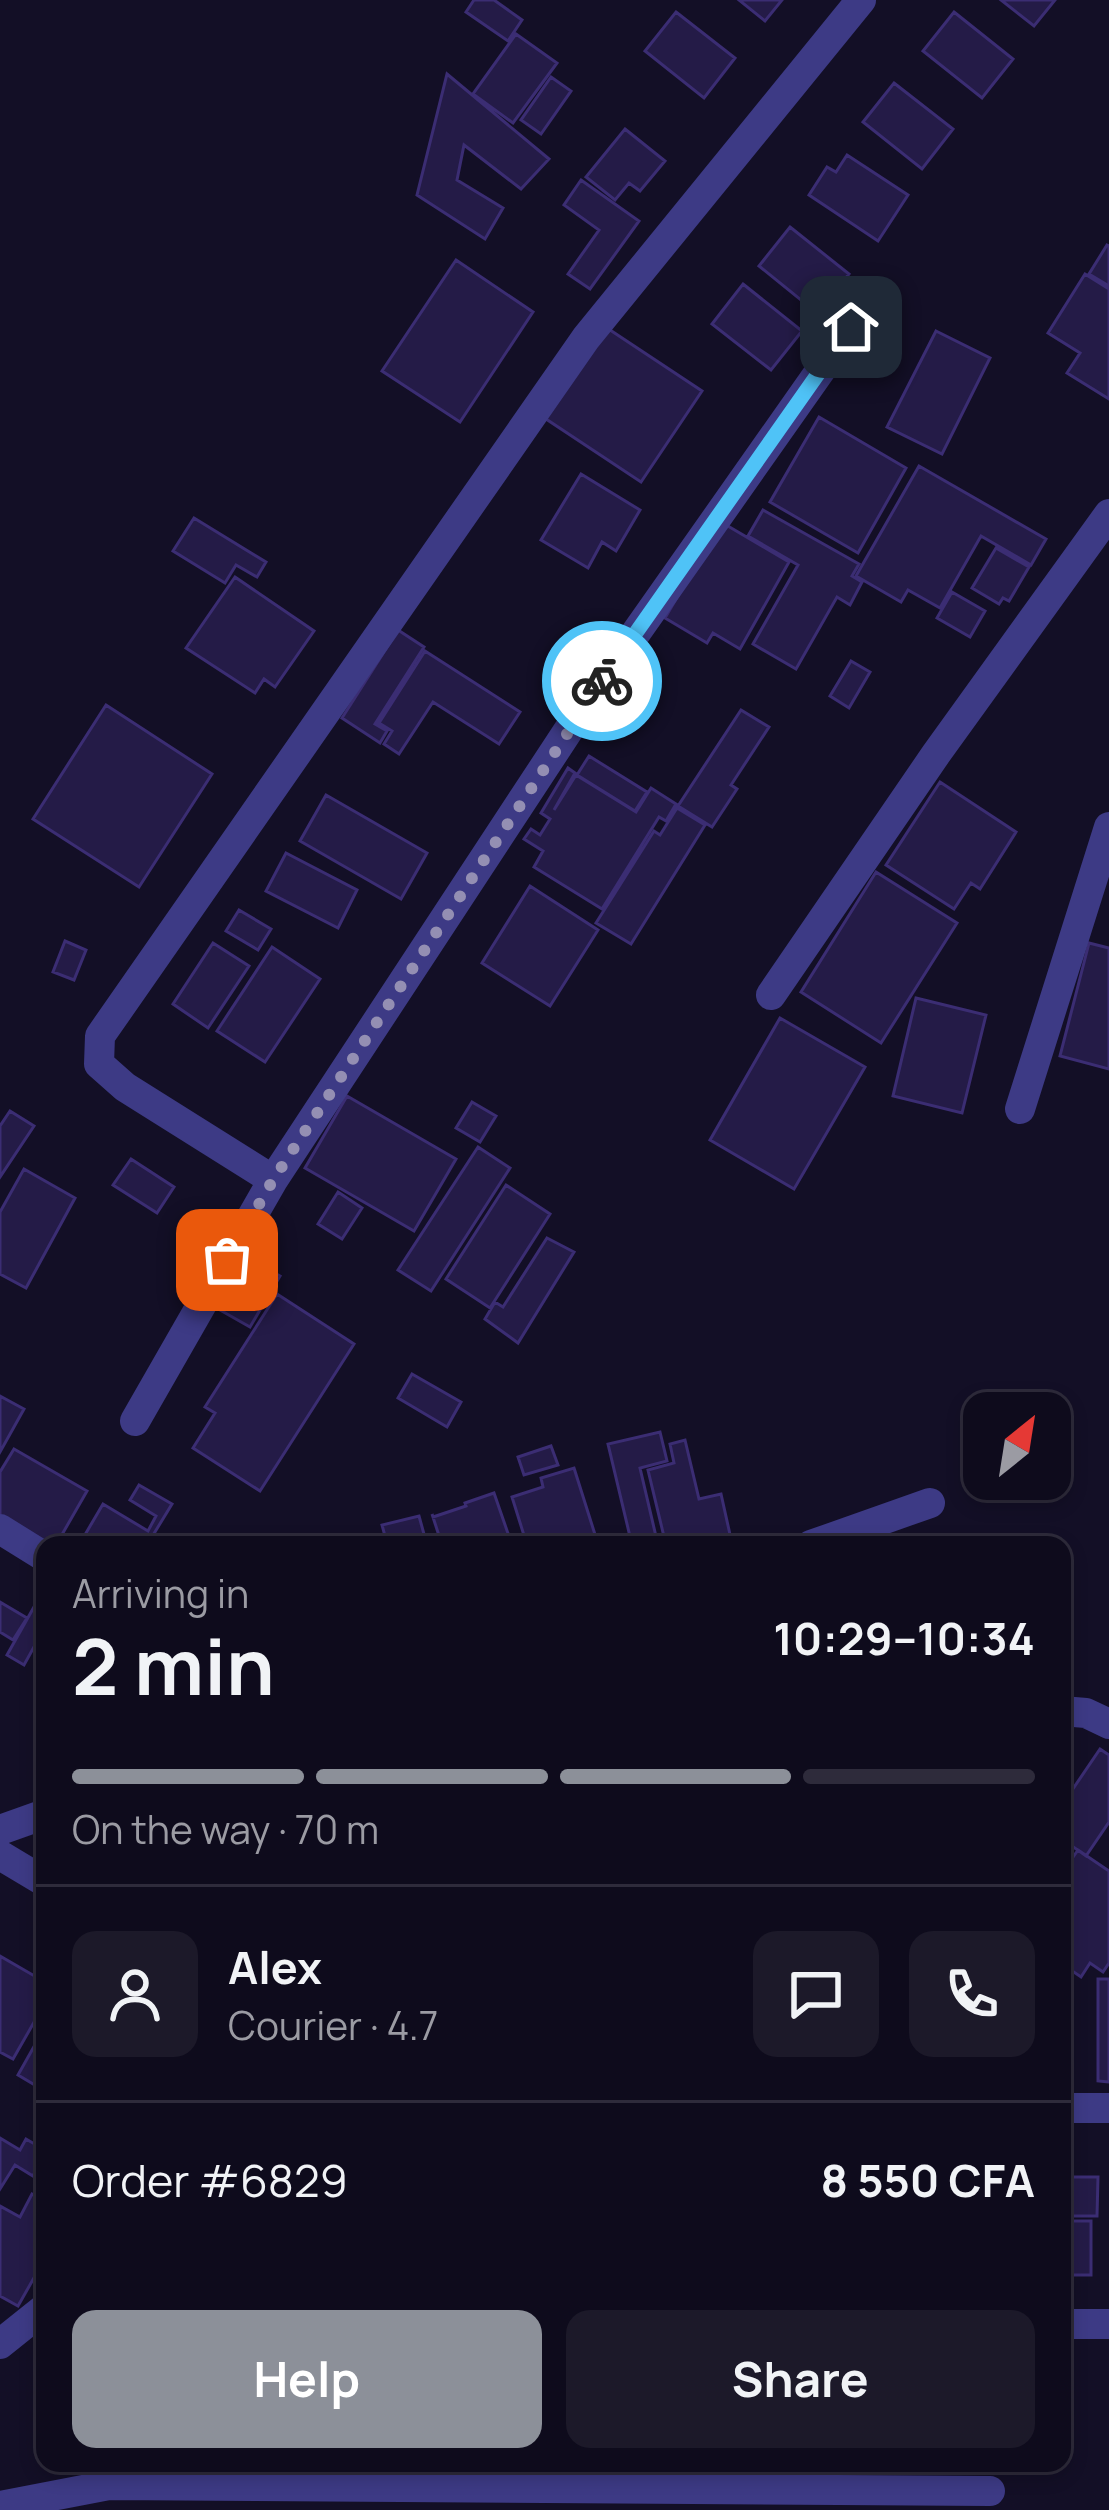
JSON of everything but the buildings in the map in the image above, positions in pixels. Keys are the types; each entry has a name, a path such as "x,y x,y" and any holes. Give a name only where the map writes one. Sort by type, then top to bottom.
{"street":[{"path":"273,1180 125,1087 99,1064 100,1036 586,338 861,0"},
{"path":"135,1421 273,1180 583,708 851,327"},
{"path":"772,995 936,754 1109,514"},
{"path":"1021,1109 1109,827"},
{"path":"836,1536 929,1503"},
{"path":"0,1529 36,1551"},
{"path":"1071,1712 1109,1724"},
{"path":"0,1830 36,1817"},
{"path":"0,1855 36,1877"},
{"path":"1071,2108 1109,2108"},
{"path":"3,2338 36,2314"},
{"path":"1071,2324 1109,2324"},
{"path":"0,2506 109,2485 990,2488"}],"way so far":[{"path":"227,1260 273,1180 602,681"}],"route":[{"path":"602,681 851,327"}]}
